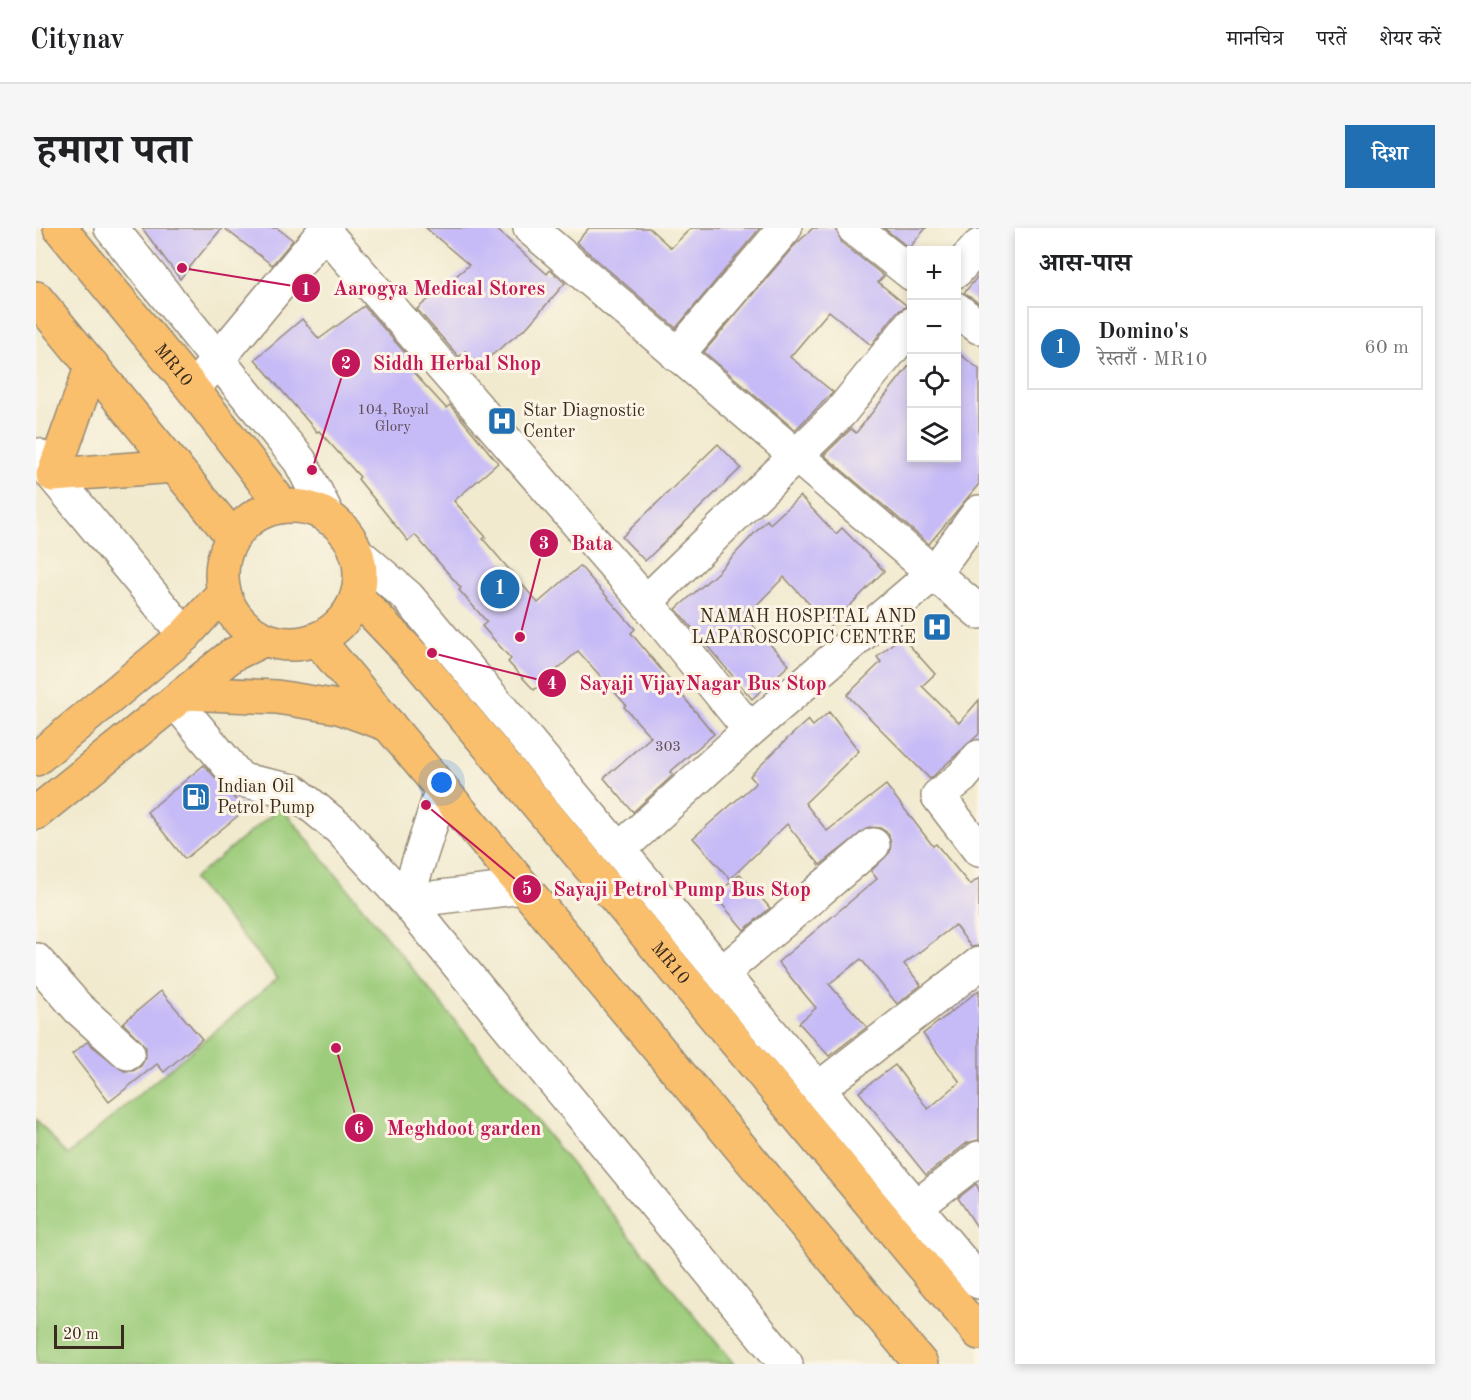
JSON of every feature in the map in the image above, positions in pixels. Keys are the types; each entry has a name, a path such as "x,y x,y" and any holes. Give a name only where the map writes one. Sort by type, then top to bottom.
{"main road":[{"name":"MR10","path":"60,228 192,388 283,507"},
{"path":"36,298 233,537"},
{"path":"92,365 42,472 175,466"},
{"path":"283,507 307,508 329,518 345,533 356,552 360,575 357,597 347,615 334,629 317,639 282,644 265,639 232,612 224,592 222,573 225,554 233,537 247,522 264,511 283,507"},
{"path":"36,759 185,635 224,592"},
{"name":"MR10","path":"357,597 416,658 979,1333"},
{"path":"36,813 232,655 265,639"},
{"path":"317,639 393,727 442,789 921,1364"},
{"path":"180,697 277,697 339,706 393,727"}],"street":[{"path":"676,355 785,228"},
{"path":"854,228 907,270"},
{"path":"116,230 300,461 329,518"},
{"path":"192,388 219,361 326,230 646,602 750,730"},
{"path":"545,233 676,355 979,612"},
{"path":"961,266 979,246"},
{"path":"961,312 979,327"},
{"path":"646,602 840,413 907,330"},
{"path":"42,472 185,635"},
{"path":"620,850 750,730 934,572 979,512"},
{"path":"356,552 408,597 916,1207 976,1274"},
{"path":"180,697 241,780 294,791 340,829 406,902 786,1364"},
{"path":"979,757 962,777 938,796 979,850"},
{"path":"406,902 442,789"},
{"path":"722,973 873,845"},
{"path":"406,902 524,887"},
{"path":"36,960 78,1008 128,1053"},
{"path":"818,1089 979,964"},
{"path":"916,1207 979,1158"}],"green space":[{"path":"281,807 734,1364 36,1364 36,1119 67,1155 278,978 193,879"}],"building":[{"path":"142,228 222,228 180,279"},
{"path":"224,228 277,228 293,240 272,265"},
{"path":"426,228 495,228 547,274 550,270 565,283 527,327 478,366 465,351 459,357 417,309 469,265"},
{"path":"589,228 649,228 671,248 691,228 760,228 676,328 576,242"},
{"path":"813,228 836,228 842,243 884,276 878,282 907,306 897,312 871,345 829,311 790,357 833,392 795,430 704,352 792,248"},
{"path":"884,228 926,228 911,246 907,246"},
{"path":"979,275 979,303 964,293"},
{"path":"364,306 419,369 414,373 446,408 450,405 498,463 454,501 486,537 483,539 538,603 580,566 635,629 631,633 714,734 670,772 673,775 633,812 604,778 651,737 624,707 626,705 578,651 534,690 508,662 511,659 482,626 487,622 459,590 461,588 415,535 408,541 358,479 360,477 319,431 317,432 255,359 302,319 319,339"},
{"path":"961,355 979,369 979,484 929,544 824,455 851,429 856,433 907,368 907,462 961,462"},
{"path":"718,444 741,468 645,561 622,537"},
{"path":"800,496 836,534 842,528 884,571 830,626 784,577 745,617 789,665 752,699 676,609 717,573 767,520 770,524"},
{"path":"901,636 935,674 922,686 959,723 979,700 979,734 930,779 847,695 881,662 877,657"},
{"path":"829,712 859,751 805,803 827,831 886,785 933,846 936,844 970,885 979,878 979,946 971,947 955,925 904,964 921,985 897,1004 861,959 829,984 867,1027 829,1056 799,1023 816,1008 778,962 877,879 871,871 890,852 891,842 888,833 880,828 869,827 820,865 787,824 730,879 693,838 756,783 750,776 787,739 808,720 813,726"},
{"path":"204,765 245,810 185,859 147,812"},
{"path":"740,874 770,908 744,930 715,896"},
{"path":"979,990 979,1140 967,1143 926,1175 859,1092 895,1065 928,1109 960,1082 923,1034"},
{"path":"161,991 202,1039 164,1072 157,1064 109,1102 72,1054 87,1042 124,1071 133,1071 141,1066 146,1057 146,1047 123,1023"},
{"path":"976,1184 979,1189 979,1230 958,1198"}],"place":[{"name":"Aarogya Medical Stores","path":"182,268"},
{"name":"Star Diagnostic Center","path":"502,421"},
{"name":"Siddh Herbal Shop","path":"312,470"},
{"name":"Domino's","path":"500,589"},
{"name":"NAMAH HOSPITAL AND LAPAROSCOPIC CENTRE","path":"937,627"},
{"name":"Bata","path":"520,637"},
{"name":"Sayaji VijayNagar Bus Stop","path":"432,653"},
{"name":"Indian Oil Petrol Pump","path":"196,797"},
{"name":"Sayaji Petrol Pump Bus Stop","path":"426,805"},
{"name":"Meghdoot garden","path":"336,1048"}]}
